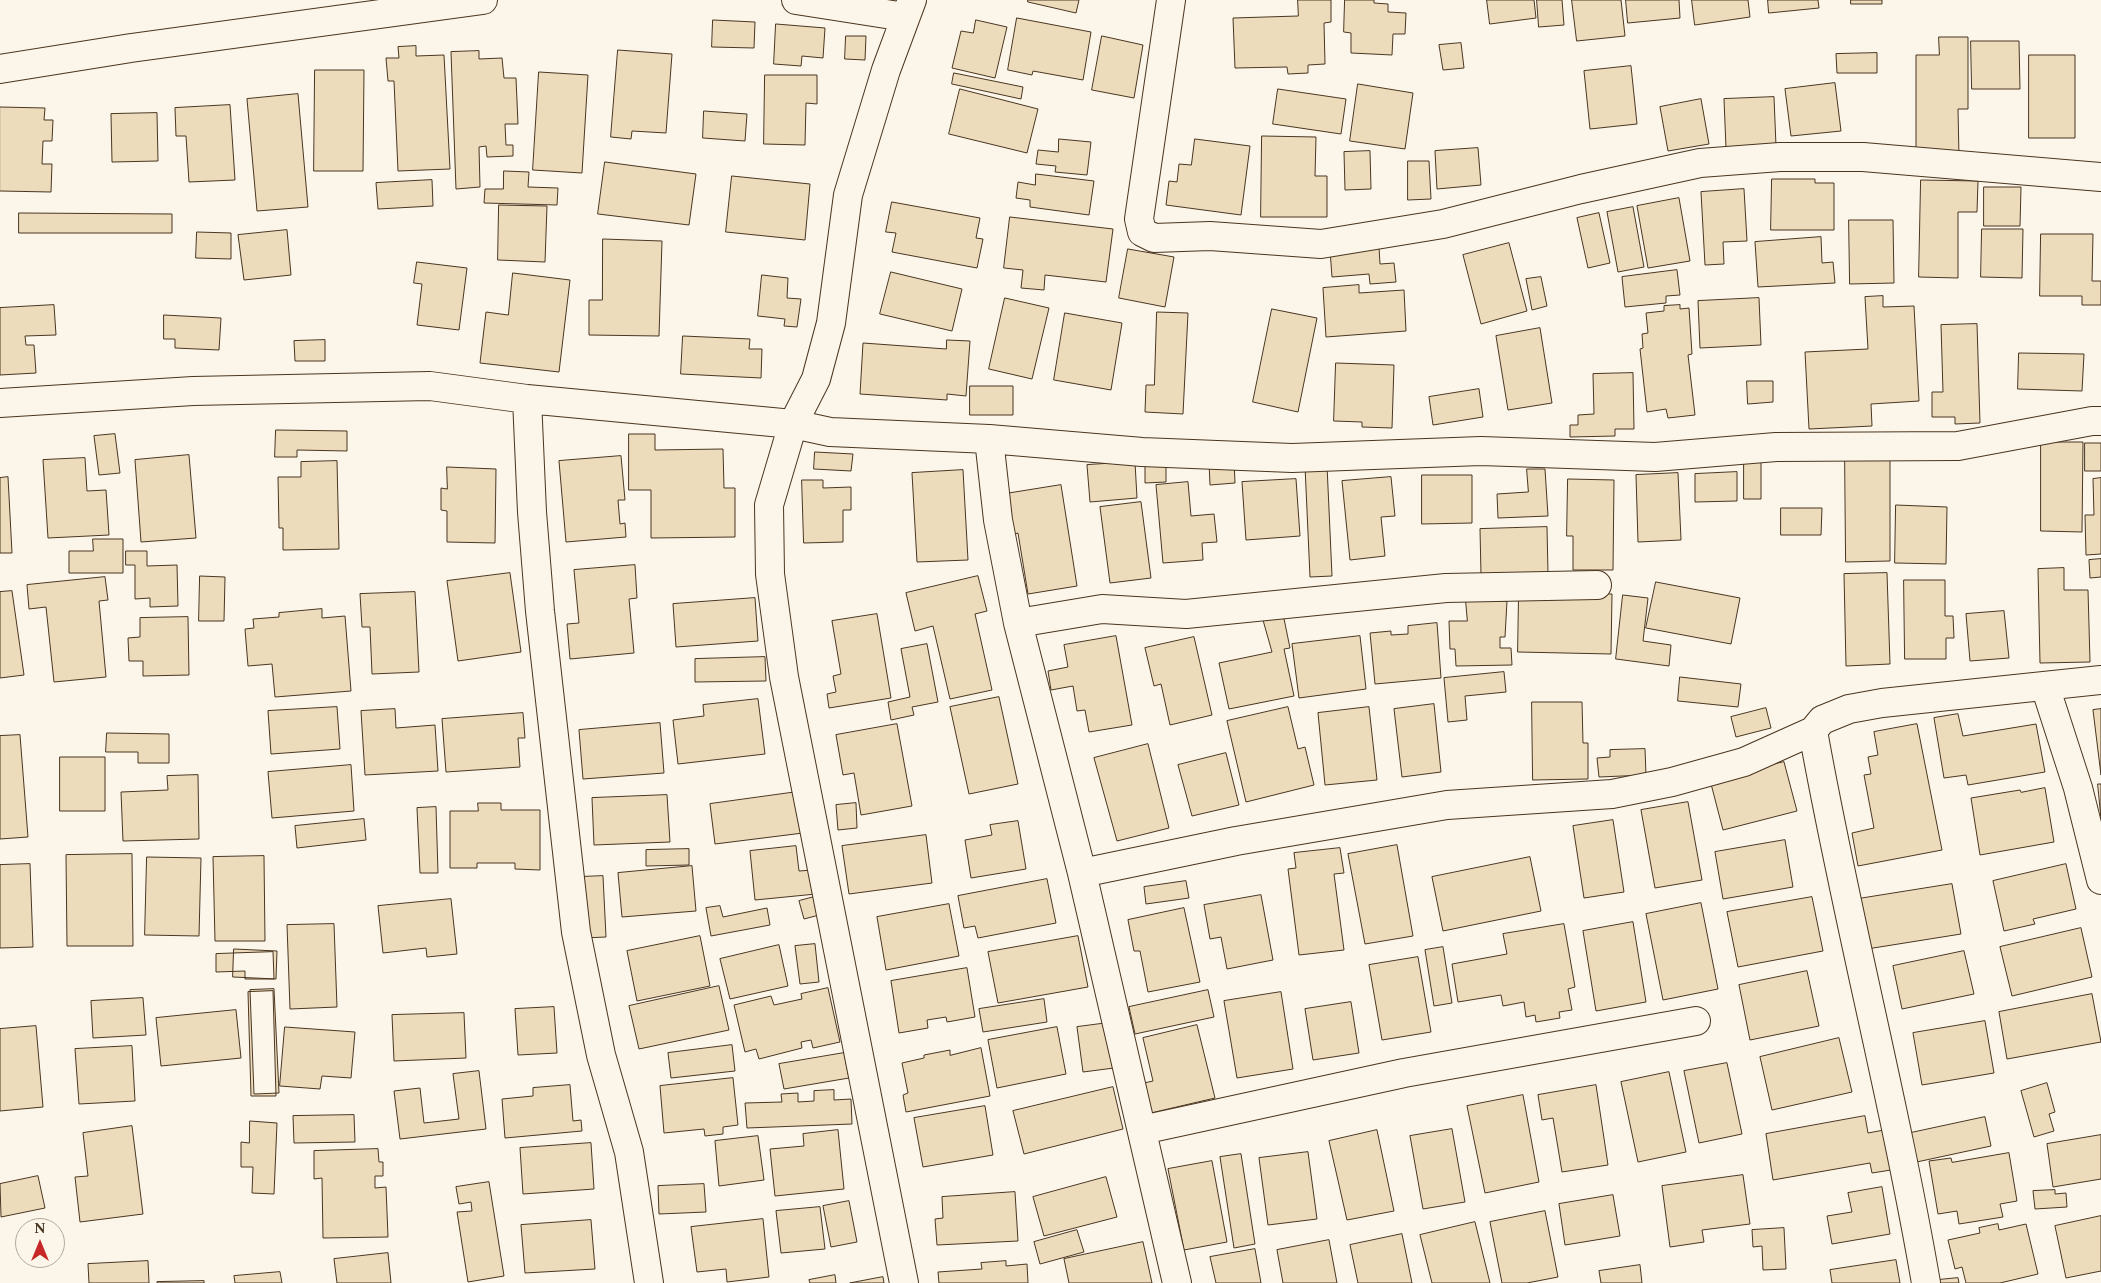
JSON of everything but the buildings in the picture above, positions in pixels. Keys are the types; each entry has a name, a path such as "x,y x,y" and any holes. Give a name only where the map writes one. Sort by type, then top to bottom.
{"street":[{"path":"0,69 131,48 483,0"},
{"path":"796,0 908,8 886,70 848,195 831,323 816,379 793,424 769,505 770,574 784,677 814,841 904,1283"},
{"path":"1171,0 1139,219 1142,232 1154,238 1210,236 1321,244 1443,224 1580,189 1700,163 1780,157 1863,158 2101,177"},
{"path":"0,402 193,391 430,386 527,399 793,424 830,432 989,439 1142,452 1292,458 1481,451 1655,457 1776,447 1958,446 2092,420 2101,421"},
{"path":"527,399 532,512 540,611 576,932 601,1055 629,1152 648,1283"},
{"path":"989,439 998,520 1018,623 1082,873 1177,1283"},
{"path":"1018,623 1102,610 1186,614 1446,588 1598,585"},
{"path":"1082,873 1236,841 1447,805 1612,794 1672,782 1744,762 1813,731 1822,720 1857,708 2101,680"},
{"path":"2045,686 2078,788 2101,880"},
{"path":"1813,731 1828,818 1912,1200 1926,1283"},
{"path":"1142,1130 1404,1073 1696,1021"}]}
